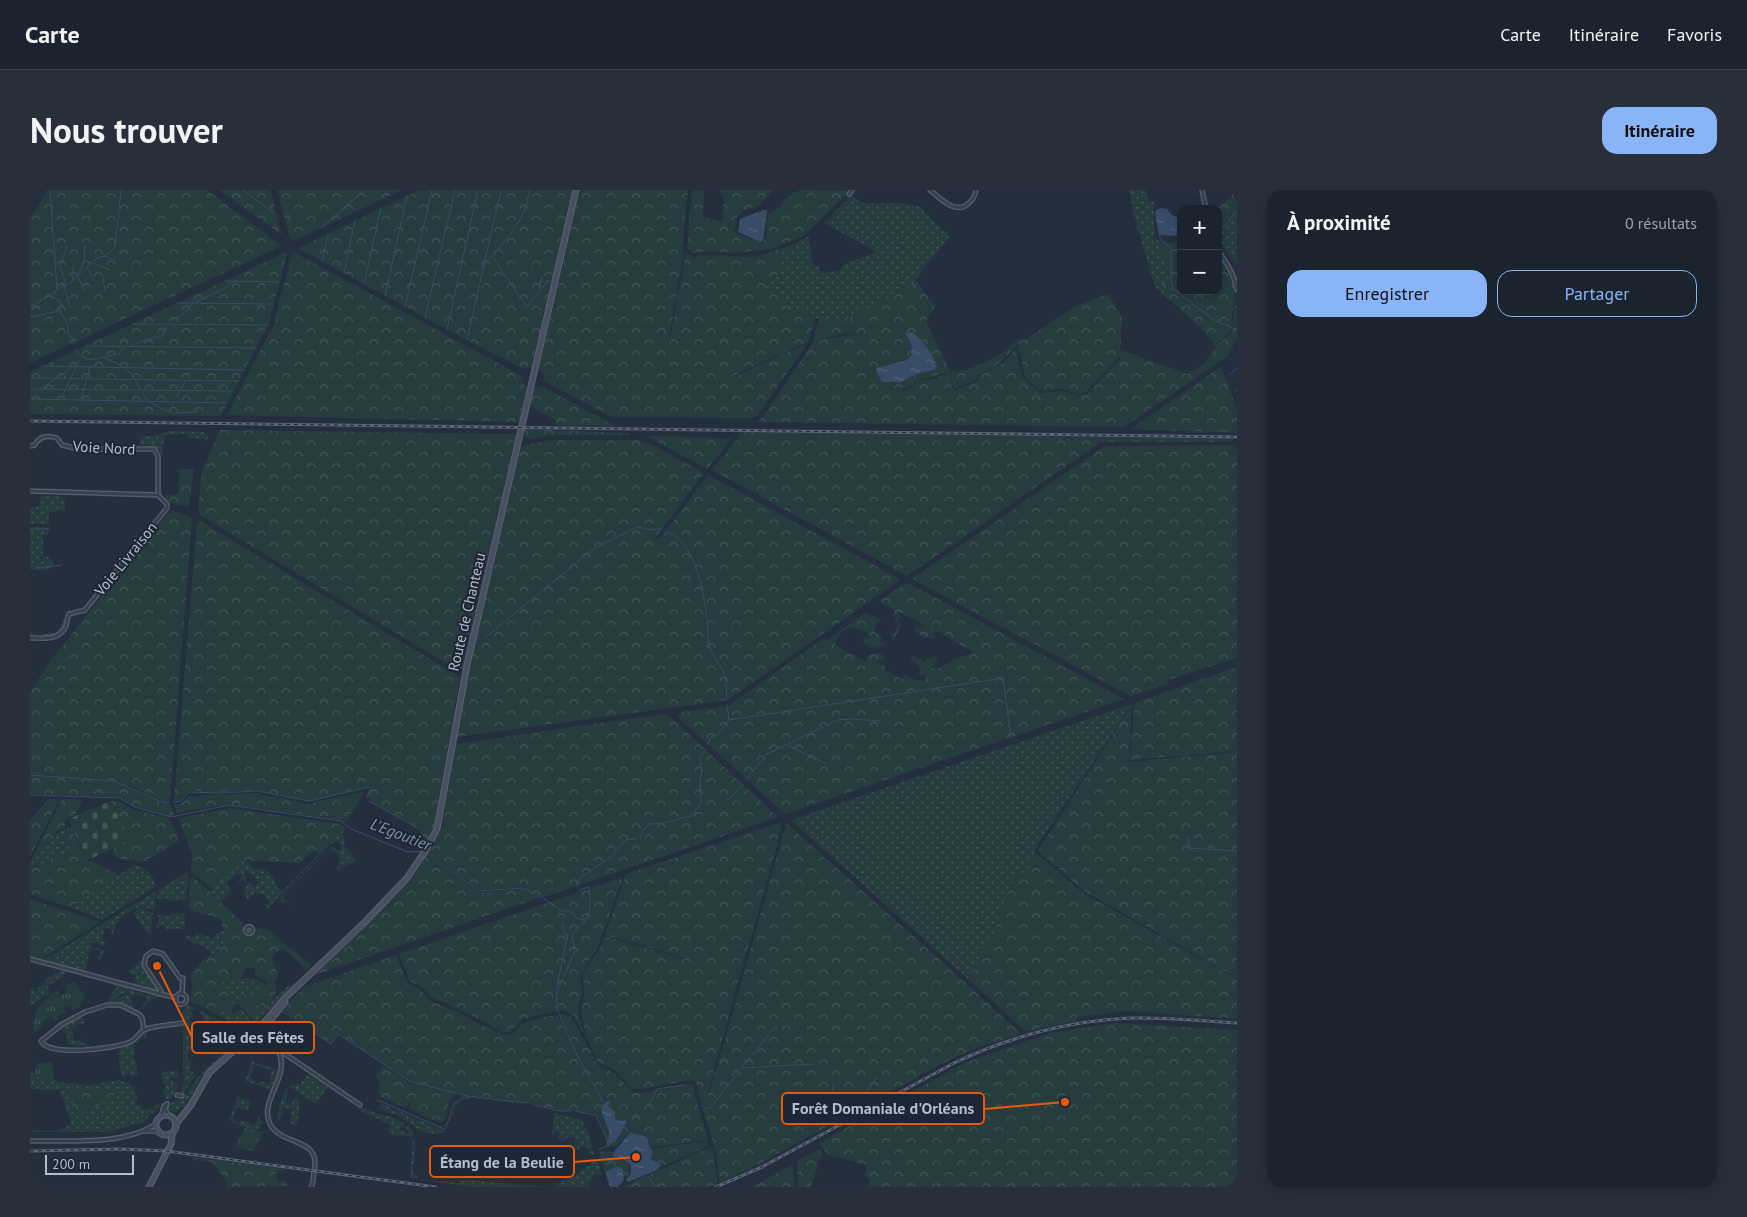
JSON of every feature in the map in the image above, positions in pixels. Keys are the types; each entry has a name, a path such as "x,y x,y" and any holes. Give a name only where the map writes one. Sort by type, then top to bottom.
{"main road":[{"name":"Route de Chanteau","path":"176,1124 209,1074 256,1027 260,1026 406,878 426,850 438,824 467,665 576,190"},
{"name":"Route de Chanteau","path":"241,1044 249,1039 263,1039 269,1022 294,991"},
{"path":"260,1026 266,1032"},
{"path":"253,1030 253,1035 256,1038"},
{"name":"Route de Chanteau","path":"170,1116 178,1115 185,1110 195,1096"},
{"path":"150,1187 171,1144 172,1134 176,1129 176,1124 170,1116 161,1117 156,1124 158,1131 164,1135 168,1150"},
{"path":"164,1135 172,1134"}],"street":[{"path":"849,194 852,190"},
{"path":"930,190 948,205 958,207 965,206 971,201 976,190"},
{"path":"1202,190 1205,205"},
{"path":"1222,256 1231,268 1237,290"},
{"name":"Voie Nord","path":"30,446 35,445 39,439 49,437 57,438 62,445 78,449 156,450 158,456 158,494"},
{"path":"30,491 158,494"},
{"name":"Voie Livraison","path":"30,638 57,636 65,627 69,614 85,610 168,508 167,504 158,494"},
{"path":"160,994 161,992 144,965 146,956 153,951 163,954 180,978 183,978 182,994"},
{"path":"30,960 176,998 182,994"},
{"path":"176,998 178,1004 184,1004 187,998 182,994"},
{"path":"144,1030 142,1018 138,1013 117,1005 94,1008 61,1025 41,1041 44,1045 52,1048 90,1051 116,1047 131,1042 144,1030 182,1023"},
{"path":"266,1032 267,1038 276,1049 282,1066 269,1108 269,1121 275,1130 307,1147 314,1154 317,1162 312,1186"},
{"path":"263,1039 360,1105"},
{"path":"177,1095 182,1096"},
{"path":"161,1117 164,1106 167,1104 165,1109 170,1116"},
{"path":"139,1132 156,1124"},
{"path":"30,1141 106,1139 139,1132 158,1131"}],"green space":[{"path":"47,190 207,190 281,246 30,363 30,219"},
{"path":"219,190 270,190 282,235"},
{"path":"277,190 402,190 293,241 290,239"},
{"path":"420,190 572,190 532,366 524,369 468,341 298,248"},
{"path":"580,190 688,190 682,247 684,252 669,338 672,342 670,339 686,252 692,257 710,255 750,257 760,256 794,244 779,253 778,274 769,281 766,288 815,319 808,342 731,377 714,365 732,378 807,344 757,416 752,418 610,416 544,381 543,373 539,368"},
{"path":"692,190 704,191 703,217 722,222 724,196 718,190 774,190 758,206 745,210 736,217 737,221 734,231 761,243 764,242 766,235 768,215 779,208 784,200 795,192 801,190 850,191 803,236 775,248 736,253 710,251 692,253 687,247"},
{"path":"1129,190 1146,190 1148,201 1154,202 1156,239 1173,280 1161,284 1170,300 1155,287 1133,212"},
{"path":"1237,190 1237,210 1222,228 1222,205"},
{"path":"851,195 862,203 897,203 921,207 950,236 918,276 914,284 850,318 822,321 818,318 813,319 766,288 769,281 778,274 779,253 807,237 809,238 813,267 819,266 821,273 839,271 846,263 875,253 874,250 824,223"},
{"path":"1237,210 1237,264 1222,246 1222,228"},
{"path":"1156,239 1163,243 1177,242 1177,295 1222,295 1222,261 1225,265 1234,287 1233,328 1215,345 1203,330 1170,300 1161,284 1173,280"},
{"path":"293,252 522,376 521,381 527,388 519,422 227,415 274,324"},
{"path":"284,253 287,254 269,323 221,416 30,414 30,372"},
{"path":"917,282 935,306 926,321 950,371 920,380 906,389 902,388 880,389 902,389 905,391 921,380 934,379 950,372 952,388 956,390 976,382 980,375 1002,364 1016,349 1022,377 1040,393 1061,391 1078,395 1087,394 1120,359 1121,350 1187,374 1202,366 1217,345 1233,331 1235,301 1237,309 1237,337 1228,356 1124,427 757,422 762,418 814,341 856,334 846,333 813,341 819,319 823,321 850,318"},
{"path":"1108,294 1122,317 1120,356 1086,392 1081,394 1060,389 1040,391 1025,377 1018,346 1019,343 993,368 980,374 974,381 955,388 952,385 951,371 967,370 998,356 1015,341 1026,339 1076,306"},
{"path":"1221,367 1237,410 1237,433 1130,429"},
{"path":"541,386 616,426 556,425 555,420 530,406 533,389"},
{"path":"524,429 627,433 631,435 555,435 529,439 524,436"},
{"path":"220,430 516,434 462,669 459,671 200,515 198,509 202,471"},
{"path":"170,431 203,432 206,433 208,438 205,444 205,439 189,438 186,434 165,435 162,454 160,454 157,448 140,444 140,436 153,436"},
{"path":"740,432 1232,439 1232,442 1097,442 1097,445 907,576 712,470 739,437"},
{"path":"645,435 732,439 707,469"},
{"path":"552,440 637,440 650,444 704,473 653,541 662,536 708,475 900,580 728,700 457,737 469,669 521,447"},
{"path":"1232,445 1237,448 1237,658 1168,680 1169,684 1131,696 912,579 1105,446"},
{"path":"179,469 194,469 189,507 172,503 165,497 166,495 178,494"},
{"path":"40,496 61,496 65,500 65,511 49,512 49,524 30,524 30,507 39,507"},
{"path":"171,510 192,518 170,801 164,802 138,789 118,782 30,774 30,692 51,660"},
{"path":"200,521 460,677 434,826 423,849 417,850 421,829 373,803 368,797 371,786 309,801 256,790 223,792 189,791 180,800 174,801 197,525"},
{"path":"30,527 50,528 47,535 43,535 43,557 46,556 52,560 53,567 45,570 30,570"},
{"path":"906,583 1124,699 785,814 678,717 679,713 683,712 728,706 823,639 826,641 865,613 882,620 877,622 874,632 883,637 879,641 885,644 875,648 870,647 863,641 864,637 872,637 860,630 850,628 841,633 835,645 866,662 868,656 876,653 884,656 883,661 878,660 877,662 886,667 885,670 902,679 906,675 917,681 926,680 925,673 922,676 919,674 921,670 918,667 919,665 910,660 913,656 925,662 928,658 935,656 938,659 931,668 939,668 954,659 974,653 940,632 932,634 936,636 934,639 925,638 915,631 916,626 923,629 925,626 898,611 901,617 898,621 901,624 893,640 891,639 891,634 894,633 899,624 895,622 894,610 879,601"},
{"path":"1237,667 1237,751 1130,760 1134,703"},
{"path":"1132,704 1129,762 1237,752 1237,978 1084,891 1038,851 1126,714 1123,707"},
{"path":"1123,707 1126,713 1037,846 1029,868 1015,878 997,920 996,931 968,979 791,820"},
{"path":"663,714 668,715 778,817 544,897 522,887 479,890 428,853 442,828 456,744"},
{"path":"30,775 110,782 126,786 164,804 170,803 174,815 170,816 135,806 119,797 30,794"},
{"path":"365,791 346,822 229,804 177,813 174,805 182,803 189,796 255,793 308,804"},
{"path":"52,799 59,800 30,857 30,824"},
{"path":"62,799 82,800 75,815 67,818 64,828 57,832 50,843 41,845 40,843"},
{"path":"111,801 118,801 134,810 169,818 179,841 143,862 117,858 112,854 114,848 129,841"},
{"path":"111,801 130,841 88,860 68,819"},
{"path":"231,808 339,824 336,833 299,863 243,860 214,890 191,872 192,855 179,818"},
{"path":"782,822 747,952 729,948 746,953 704,1107 702,1107 696,1082 692,1080 632,1089 615,1070 598,1062 586,1035 581,1013 584,995 583,974 600,947 604,936 686,958 605,935 626,874"},
{"path":"786,823 1021,1034 982,1046 947,1061 833,1123 832,1082 831,1124 761,1163 720,1183 716,1153 703,1109 710,1109 742,1068 814,1064 742,1067 710,1108 704,1108"},
{"path":"339,824 345,827 342,835 346,842 344,845 356,860 337,872 339,856 330,848 284,895 285,899 295,910 285,901 282,903 279,899 331,846 339,851 342,848 338,841 330,844 268,908 264,905 267,905 270,901 260,892 258,894 255,892 249,899 251,902 245,896 244,887 250,882 254,887 259,882 248,870 244,875 246,877 246,884 242,880 237,885 237,881 242,878 238,873 226,883 231,892 221,902 211,892 245,860 256,870 259,868 268,872 282,892 319,854 314,850 336,833"},
{"path":"72,827 73,830 65,832 64,838 71,842 73,854 54,856 45,865 41,866 30,862 40,843 41,845 50,843 59,832"},
{"path":"72,830 88,861 92,861 119,875 70,907 30,894 30,862 41,866 57,855 73,854 71,842 64,838 64,832"},
{"path":"1035,852 1083,893 1237,979 1237,1019 1127,1011 1077,1017 1077,1021 1028,1031 1024,1030 968,979 996,931 997,920 1010,887 1015,878 1029,868"},
{"path":"427,855 480,893 523,889 541,897 315,975 413,878"},
{"path":"134,865 152,875 155,887 102,920 70,907"},
{"path":"188,872 186,901 169,901 167,898 159,900 157,898 158,890"},
{"path":"192,876 242,922 243,932 251,935 258,928 267,929 311,965 306,971 286,950 278,951 272,957 278,976 274,981 276,992 267,1006 254,1018 241,1005 241,999 244,995 248,996 262,1008 264,1007 252,996 255,989 262,989 267,985 265,980 255,975 255,968 244,970 242,977 238,980 226,977 221,984 233,1003 228,1010 218,1013 191,1002 190,995 193,989 190,975 206,957 219,951 223,945 225,935 221,920 191,911 189,908 190,878"},
{"path":"623,877 600,942 580,977 582,993 578,1013 584,1034 572,1014 561,1010 526,1018 521,1020 511,1032 502,1032 467,1013 433,998 424,989 410,981 399,954"},
{"path":"156,891 155,911 141,906 120,919 113,934 111,933 112,930 105,927 101,941 106,942 105,946 91,942 91,947 104,950 101,960 98,959 100,951 90,949 85,972 42,961"},
{"path":"30,899 100,922 40,960 30,957"},
{"path":"141,908 155,915 152,915 151,938 134,914 135,911"},
{"path":"158,913 159,915 170,915 171,913 185,914 185,929 166,929 165,926 159,926 158,928 156,925 158,925"},
{"path":"225,929 223,944 219,950 212,954 206,948 186,937 187,935 194,937 196,933 199,935 201,933 212,939 216,934"},
{"path":"396,955 408,984 420,989 430,1001 503,1034 512,1035 523,1023 557,1015 578,1055 559,1014 569,1016 575,1023 598,1065 615,1074 633,1092 642,1093 692,1084 708,1140 651,1147 645,1135 630,1133 624,1139 619,1134 625,1127 626,1120 615,1120 615,1114 608,1106 609,1103 607,1101 605,1103 587,1072 604,1104 603,1114 609,1136 608,1146 618,1137 621,1141 617,1146 608,1148 603,1124 595,1113 561,1110 469,1095 411,1082 338,1033 331,1043 283,1010 304,987"},
{"path":"142,959 144,971 159,991 157,992 134,985 136,975 128,972"},
{"path":"62,969 67,971 63,975 64,977 47,986 51,992 30,1007 30,990 33,987 35,991 38,990 37,988 45,983 44,980"},
{"path":"226,977 260,981 266,986 252,995 264,1008 289,985 291,986 295,982 296,984 247,1032 245,1028 253,1019 237,1003 230,1012 233,1014 238,1009 241,1009 250,1019 244,1028 202,1007 218,1013 228,1010 231,1004 221,984"},
{"path":"75,981 82,993 85,992 83,1001 79,1003 81,1006 72,1010 71,1005 63,1008 67,1012 58,1016 58,1019 55,1021 51,1016 42,1022 44,1026 34,1033 34,1019 38,1007 58,990 61,995 68,992 65,986"},
{"path":"113,983 118,988 116,983 128,987 128,991 130,987 133,988 133,991 149,996 151,993 158,995 158,997 150,1000 143,1008 142,1005 148,998 134,994 132,997 125,992 111,1001 118,999 126,993 131,998 134,1010 123,1004 110,1004 108,1002 115,987"},
{"path":"188,1005 196,1008 196,1010 189,1010 194,1015 190,1018 193,1027 196,1028 201,1023 207,1029 206,1034 208,1031 218,1036 214,1043 205,1035 190,1051 187,1057 192,1062 189,1070 194,1072 192,1074 194,1076 196,1075 183,1094 181,1090 184,1083 183,1011"},
{"path":"200,1011 239,1030 220,1051 223,1041 221,1036 227,1042 233,1036 223,1024 211,1018 208,1025 220,1031 218,1034 209,1030 203,1023 203,1016"},
{"path":"83,1016 85,1023 76,1025 76,1028 72,1030 74,1040 80,1039 88,1047 69,1045 66,1040 68,1038 61,1028"},
{"path":"1115,1023 1237,1030 1237,1187 868,1187 870,1179 865,1176 867,1165 828,1155 819,1143 966,1062 1050,1033"},
{"path":"146,1031 147,1037 141,1038 135,1044 133,1058 135,1058 138,1075 122,1076 119,1049 133,1042"},
{"path":"240,1034 243,1037 203,1075 185,1106 181,1108 179,1104 180,1109 175,1112 167,1110 169,1104 182,1098 181,1101 200,1075 225,1051 224,1049"},
{"path":"252,1061 278,1070 274,1080 269,1079 272,1070 254,1065 250,1077 259,1084 260,1081 269,1084 270,1081 274,1083 272,1090 245,1081"},
{"path":"52,1062 54,1078 57,1082 88,1085 120,1080 134,1088 138,1100 136,1106 142,1105 143,1110 165,1103 160,1105 144,1122 109,1132 30,1132 30,1130 60,1130 66,1128 71,1120 59,1090 30,1089 30,1072 35,1074 34,1076 52,1081"},
{"path":"52,1062 53,1081 34,1076 38,1063"},
{"path":"383,1066 411,1084 455,1093 448,1105 445,1120 441,1122 427,1118 409,1108 411,1101 406,1108 381,1097 378,1093 380,1085 376,1075"},
{"path":"178,1070 179,1076 170,1078 168,1082 173,1079 173,1083 179,1083 175,1093 169,1100 166,1100 163,1091 166,1086 161,1073"},
{"path":"308,1074 328,1087 316,1104 290,1087 292,1084 295,1086 298,1083 300,1084"},
{"path":"72,1088 117,1089 117,1093 96,1107 73,1116"},
{"path":"286,1088 288,1090 286,1103 292,1104 294,1097 300,1101 297,1126 290,1125 292,1109 283,1108 280,1123 278,1118 278,1109"},
{"path":"466,1096 516,1103 471,1098 460,1102 453,1112 448,1125 456,1103"},
{"path":"238,1097 251,1101 248,1111 237,1107 233,1120 238,1122 245,1121 255,1125 258,1117 260,1117 262,1122 258,1130 244,1127 229,1120"},
{"path":"381,1103 444,1131 436,1134 426,1133 399,1116 378,1108"},
{"path":"360,1107 400,1121 405,1124 403,1128 399,1129 407,1133 409,1131 406,1128 408,1126 414,1136 415,1155 413,1173 417,1176 417,1179 459,1183 459,1181 467,1180 545,1187 471,1187 410,1178 413,1138 410,1136 392,1135 389,1131 390,1125 359,1110"},
{"path":"554,1113 581,1120 589,1133 594,1155 591,1155 587,1147 580,1147 579,1152 577,1149 578,1127 574,1151 575,1137 568,1137 565,1141 558,1140 559,1132 554,1132 552,1140"},
{"path":"245,1128 263,1132 253,1151 235,1147"},
{"path":"707,1141 708,1146 658,1168 660,1166 650,1159 653,1152 651,1149"},
{"path":"711,1148 713,1151 716,1185 709,1187 622,1187"},
{"path":"819,1149 823,1156 818,1160 811,1187 798,1187 797,1161"},
{"path":"608,1151 613,1153 618,1159 625,1160 629,1165 631,1174 624,1177 624,1173 605,1172 599,1152"},
{"path":"192,1157 285,1169 283,1172 279,1171 275,1174 278,1182 283,1180 288,1186 226,1187 227,1183 213,1162 192,1160"},
{"path":"596,1160 602,1175 593,1175 588,1187 556,1187 556,1184 572,1178"},
{"path":"793,1164 794,1187 751,1187 756,1185"}],"water":[{"path":"1161,208 1167,209 1177,218 1177,236 1159,235 1156,210"},
{"path":"767,210 767,212 763,241 760,242 738,232 740,219"},
{"path":"907,332 914,335 927,347 937,368 916,374 901,382 883,382 877,374 876,368 905,361 911,356 911,344 905,334"},
{"path":"607,1101 611,1101 608,1106 615,1112 615,1120 622,1121 626,1119 620,1134 608,1146 609,1132 601,1110"},
{"path":"630,1133 647,1138 653,1152 650,1159 661,1165 657,1170 628,1182 626,1179 631,1174 631,1165 621,1157 614,1157 613,1153"},
{"path":"616,1167 623,1170 624,1180 618,1187 610,1187 605,1172"}],"waterway":[{"path":"50,190 57,289"},
{"path":"30,305 35,305 50,296 54,291 71,282 97,258 105,256 115,247 121,190"},
{"path":"243,190 274,213"},
{"path":"321,228 364,190"},
{"path":"405,307 432,190"},
{"path":"425,318 455,190"},
{"path":"447,329 478,190"},
{"path":"467,340 501,190"},
{"path":"478,273 517,224 527,202 529,190"},
{"path":"385,296 407,196"},
{"path":"364,284 381,208"},
{"path":"1222,228 1237,211"},
{"path":"344,273 355,220"},
{"path":"322,261 328,234"},
{"path":"1160,234 1159,236 1163,242 1171,248 1171,279 1173,289 1214,320 1237,330"},
{"path":"66,284 60,267 67,245"},
{"path":"79,273 84,262 85,245"},
{"path":"105,256 113,260"},
{"path":"493,258 527,307 548,280 551,281"},
{"path":"93,263 110,270"},
{"path":"73,265 73,281"},
{"path":"87,267 94,281"},
{"path":"78,277 84,290"},
{"path":"539,289 542,277"},
{"path":"103,278 105,291"},
{"path":"225,281 279,282"},
{"path":"196,302 224,289 235,281"},
{"path":"64,286 70,307"},
{"path":"51,296 61,302 60,311 67,323 69,335 74,344"},
{"path":"178,303 273,304"},
{"path":"173,320 182,315 193,303"},
{"path":"30,317 59,311"},
{"path":"132,324 268,325"},
{"path":"132,345 154,337 161,337 167,327"},
{"path":"86,346 256,348"},
{"path":"76,349 84,358 95,359 119,354 123,348"},
{"path":"105,358 122,366"},
{"path":"60,376 80,361"},
{"path":"41,366 245,370"},
{"path":"81,399 90,367"},
{"path":"64,393 76,368"},
{"path":"1229,375 1237,368"},
{"path":"126,369 132,374 140,389"},
{"path":"30,378 239,381"},
{"path":"43,388 56,378"},
{"path":"176,398 186,381"},
{"path":"30,389 232,391"},
{"path":"142,392 147,400"},
{"path":"30,399 227,403"},
{"path":"149,402 171,413 197,412"},
{"path":"169,411 174,404"},
{"path":"486,637 593,549 637,527 653,530 662,529"},
{"path":"30,529 48,529"},
{"path":"665,531 675,536 684,544 696,567 707,617 709,645 725,676 727,699"},
{"path":"38,568 62,565"},
{"path":"43,635 57,633 62,627 64,620"},
{"path":"729,720 1003,678 1011,738"},
{"path":"707,745 712,736 717,735 729,720 727,705"},
{"path":"746,780 767,754 837,720 880,721"},
{"path":"787,745 827,764"},
{"path":"640,840 643,830 650,824 691,816 699,806 701,801 700,782 702,767 700,758 706,749"},
{"path":"30,775 110,781 124,785 164,803 169,802"},
{"path":"725,800 729,799 743,784"},
{"path":"173,802 181,801 189,792 257,791 309,801 370,787"},
{"path":"367,798 370,789"},
{"name":"L'Egoutier","path":"30,795 120,798 135,807 171,817 229,805 341,821 351,829 408,852 423,851"},
{"path":"30,822 50,799"},
{"path":"369,801 419,829"},
{"path":"1187,837 1190,848 1237,851"},
{"path":"577,887 580,878 612,856 625,840 635,839"},
{"name":"L'Egoutier","path":"426,853 479,891 523,888 542,897 562,911 573,913 575,918 585,920"},
{"name":"L'Egoutier","path":"579,890 589,887 590,909 586,919 572,934 575,951 557,992 556,1007 577,1055 605,1105"},
{"path":"562,924 567,938"},
{"path":"557,987 568,933"},
{"path":"282,1011 331,1044 338,1034 411,1082 468,1096 526,1103"},
{"path":"742,1067 774,1028 777,1028"},
{"path":"703,1109 710,1108 742,1068 813,1064"},
{"path":"832,1119 869,1089 876,1078"},
{"path":"832,1125 833,1083"},
{"path":"644,1108 650,1103 657,1089 684,1085"},
{"path":"378,1100 444,1129 454,1103 465,1096"},
{"path":"533,1105 561,1111 571,1111"},
{"path":"575,1111 596,1115 608,1146 599,1149"},
{"path":"632,1117 638,1113"},
{"name":"L'Egoutier","path":"618,1133 624,1143"},
{"name":"L'Egoutier","path":"649,1176 655,1187"}],"railway":[{"path":"30,421 1237,437"},
{"path":"716,1187 762,1167 954,1063 1020,1037 1065,1026 1111,1019 1160,1018 1237,1023"},
{"path":"30,1151 120,1149 167,1151 436,1187"}],"place":[{"name":"Salle des Fêtes","path":"157,966"},
{"name":"Forêt Domaniale d'Orléans","path":"1065,1102"},
{"name":"Étang de la Beulie","path":"636,1157"}]}
